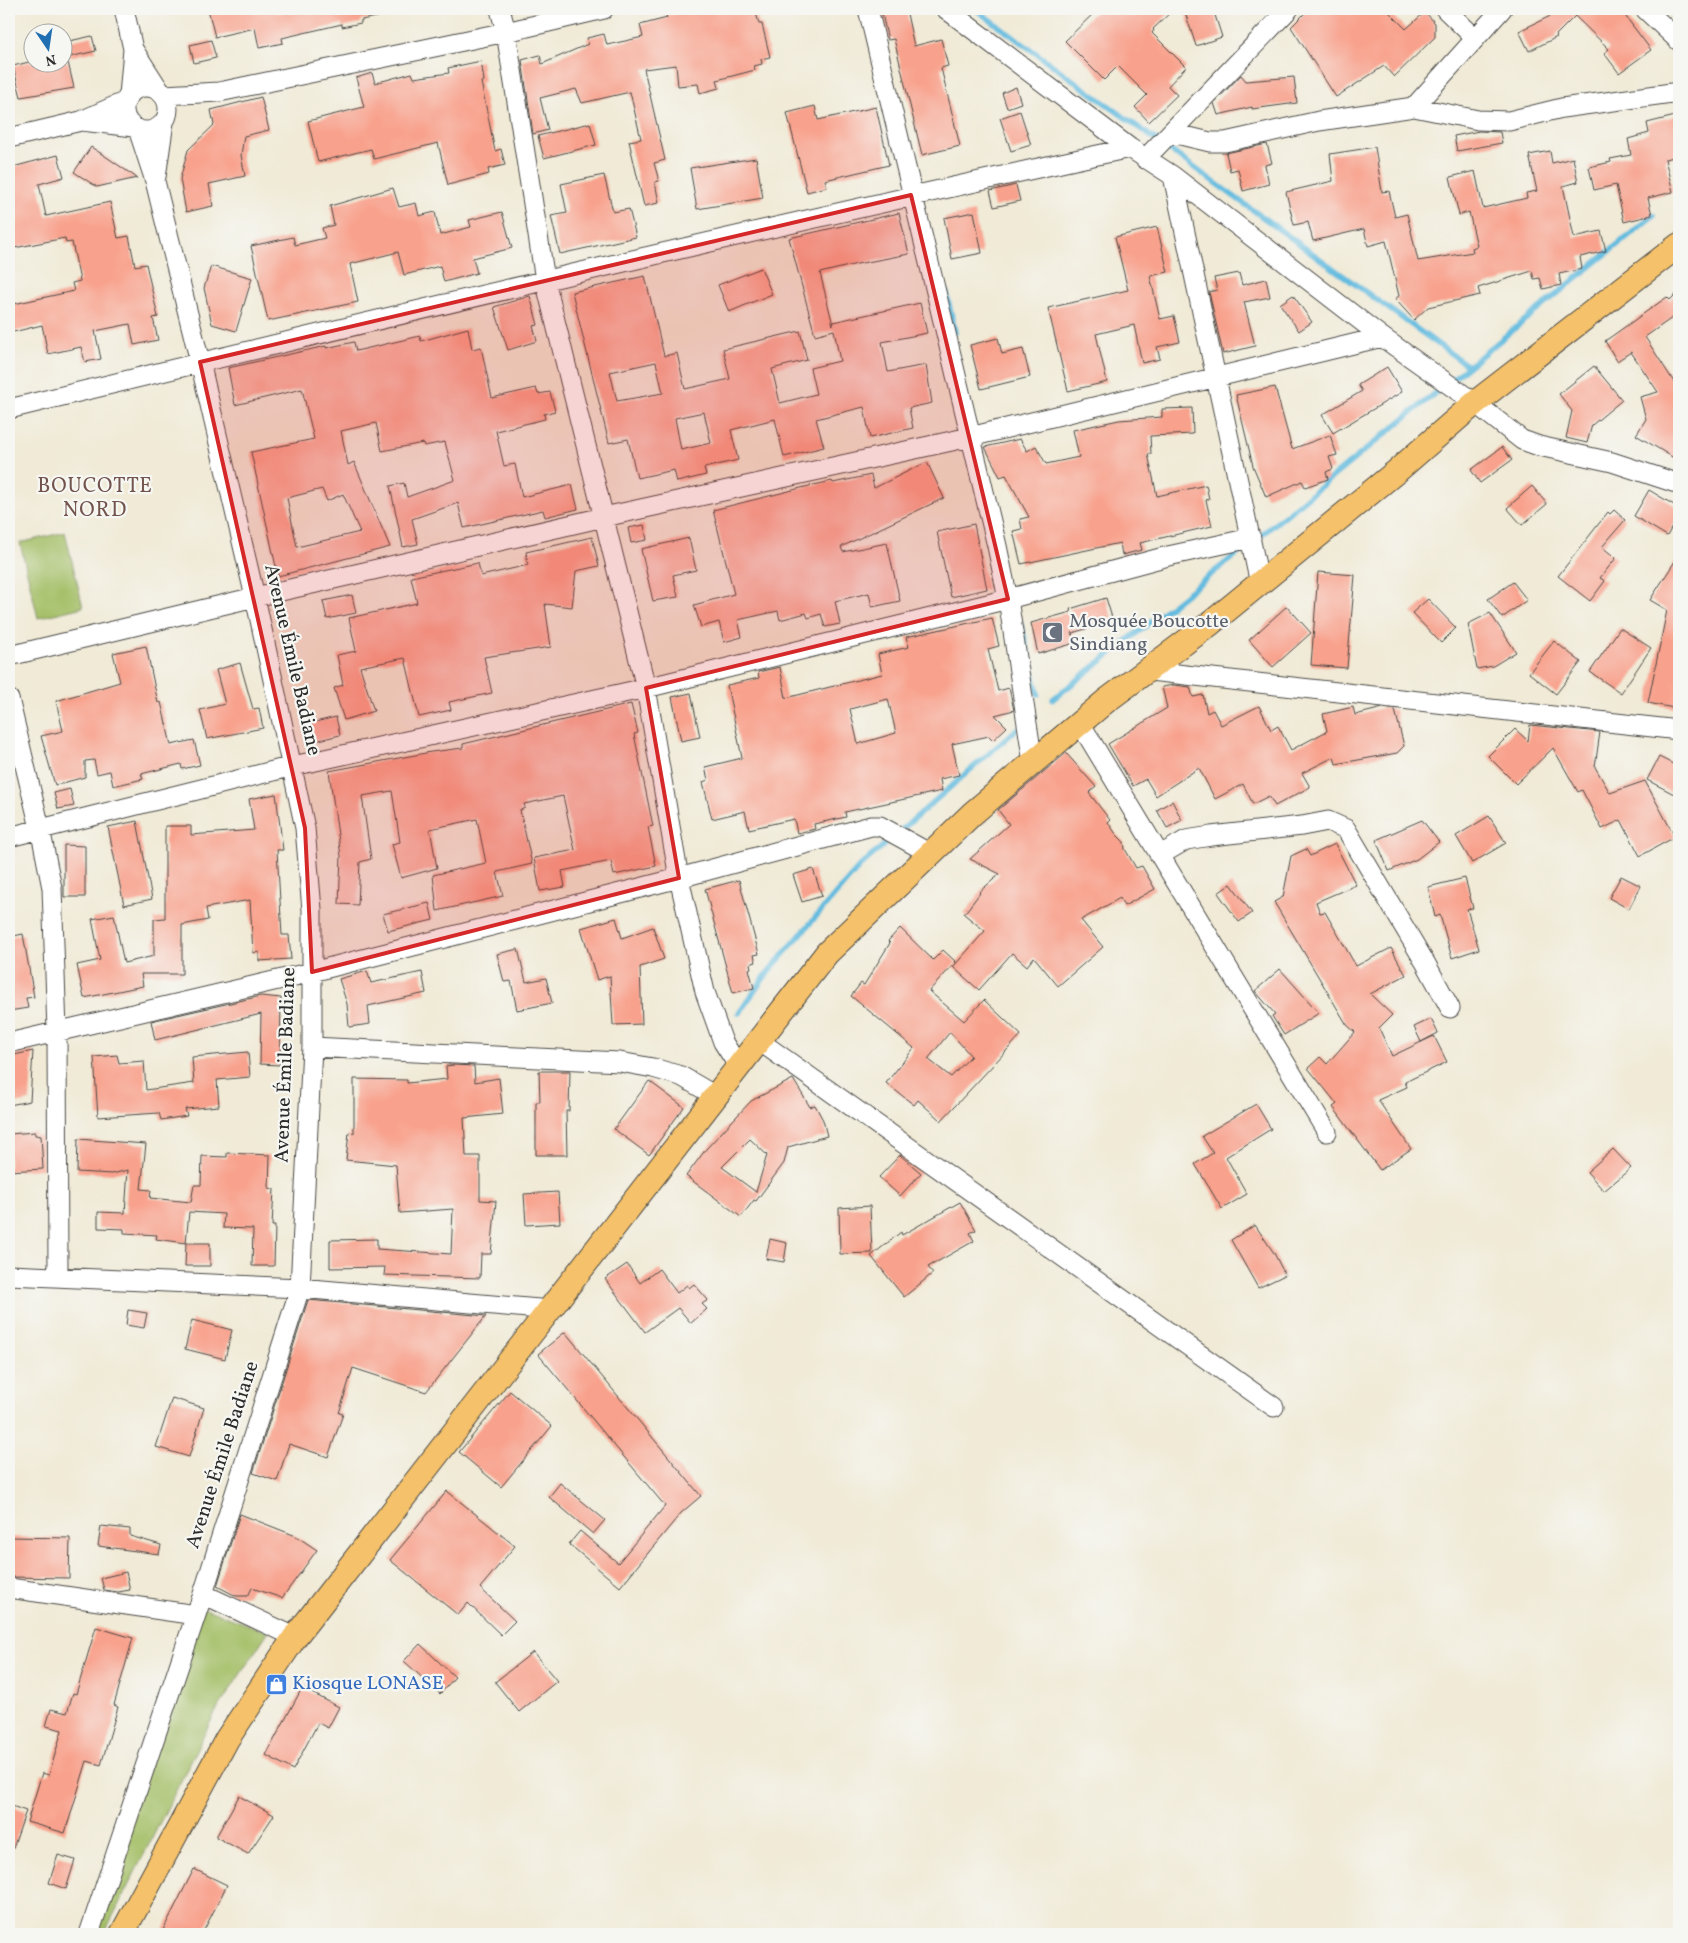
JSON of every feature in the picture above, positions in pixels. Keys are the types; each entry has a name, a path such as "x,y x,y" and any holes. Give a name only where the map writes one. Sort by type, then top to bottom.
{"main road":[{"path":"122,1934 227,1739 295,1637 717,1097 758,1040 827,953 929,853 1106,701 1150,671 1260,584 1397,472 1475,403 1679,245"},
{"path":"109,1934 141,1896"}],"street":[{"path":"124,9 133,49 125,115 136,128"},
{"path":"500,9 506,32 546,280 646,688 679,878 707,1001 723,1042 738,1067"},
{"path":"9,138 81,121 128,99 144,88 162,93 219,92 506,32 604,9"},
{"path":"868,9 1008,599 1033,763"},
{"path":"946,9 1130,148 1173,176 1382,337 1475,403 1522,440 1539,446 1612,462 1679,484"},
{"path":"1145,159 1289,9"},
{"path":"1445,9 1475,38"},
{"path":"1414,107 1502,9"},
{"path":"1645,9 1679,41"},
{"path":"133,49 168,105 156,181"},
{"path":"81,121 152,130 166,119 219,92"},
{"path":"1172,133 1210,142 1225,142 1318,121 1414,107 1478,120 1510,121 1562,108 1679,92"},
{"name":"Avenue Émile Badiane","path":"89,1934 196,1615 300,1288 312,1047 309,873 305,828 255,597 200,362 156,181 136,128"},
{"path":"9,409 200,362 911,195 1130,148"},
{"path":"1173,176 1260,584"},
{"path":"9,656 604,517 970,437 1382,337"},
{"path":"9,837 293,766 646,688 1008,599 1213,545 1251,538"},
{"path":"1150,671 1679,730"},
{"path":"9,699 40,828 52,888 57,1031 58,1276"},
{"path":"1080,723 1162,854 1328,1132"},
{"path":"1162,854 1186,840 1212,836 1302,826 1328,821 1346,829 1450,1008"},
{"path":"9,1043 312,972 679,878 871,826 880,826 929,853"},
{"path":"758,1040 1274,1407"},
{"path":"312,1047 620,1062 654,1068 681,1076 717,1097"},
{"path":"9,1275 300,1288 551,1310"},
{"path":"9,1588 196,1615"},
{"path":"202,1594 295,1637"}],"highlighted area":[{"path":"911,195 1008,599 646,688 679,878 312,972 305,828 200,362"}],"green space":[{"path":"65,532 83,607 38,618 20,543"},
{"path":"203,1608 268,1632 215,1713 104,1934 92,1934"}],"building":[{"path":"208,9 275,9 276,13 297,9 382,9 382,16 361,20 361,23 342,27 342,24 282,38 283,43 259,48 255,28 215,37"},
{"path":"699,9 755,9 759,24 762,24 770,57 761,59 762,64 754,66 755,70 717,80 719,88 700,93 698,84 678,86 676,65 644,69 665,160 654,163 659,181 655,182 659,203 644,206 629,141 641,139 630,92 582,103 576,89 540,98 548,130 533,134 522,60 540,55 542,64 588,44 587,38 604,34 607,45 643,37 640,25 667,18 666,15"},
{"path":"906,9 914,46 941,39 948,66 941,68 960,146 922,155 894,39 888,40 882,14"},
{"path":"1098,9 1174,9 1153,29 1152,33 1186,67 1168,86 1177,95 1149,122 1135,107 1147,95 1118,66 1104,80 1065,41"},
{"path":"1184,9 1213,9 1222,37 1196,46"},
{"path":"1309,9 1386,9 1406,29 1425,12 1435,23 1435,37 1394,77 1384,66 1336,97 1291,27"},
{"path":"1565,9 1620,9 1651,50 1619,73 1604,53 1609,49 1575,16 1556,35 1557,37 1529,51 1519,31"},
{"path":"92,36 96,51 72,56 72,40"},
{"path":"211,40 216,58 194,63 190,45"},
{"path":"481,61 484,81 481,82 495,151 501,149 505,165 488,169 489,174 448,185 438,143 374,159 371,149 318,162 308,121 364,107 356,78 372,73 375,83 412,73 414,78 449,73 448,68"},
{"path":"22,64 22,72 70,72 74,88 21,97 13,66"},
{"path":"1241,75 1246,81 1294,77 1297,103 1252,109 1252,107 1218,115 1214,103"},
{"path":"1016,87 1021,103 1007,108 1002,93"},
{"path":"261,97 269,130 244,136 241,155 245,176 209,184 213,206 186,212 180,179 188,150 214,125 211,110"},
{"path":"815,106 818,120 876,107 889,165 825,180 827,187 807,192 787,113"},
{"path":"1020,111 1031,145 1011,151 1000,118"},
{"path":"1679,115 1679,156 1665,159 1673,192 1648,198 1652,215 1624,222 1616,185 1594,190 1589,167 1611,162 1610,159 1631,155 1628,139 1649,133 1647,123"},
{"path":"590,123 596,145 544,158 538,136"},
{"path":"1479,131 1500,132 1502,143 1457,151 1454,136"},
{"path":"1267,144 1272,163 1265,165 1269,184 1243,191 1238,169 1230,171 1226,153"},
{"path":"91,147 137,178 97,187 74,172"},
{"path":"1375,147 1382,192 1389,191 1395,217 1407,214 1418,261 1473,252 1472,248 1477,246 1469,212 1459,215 1450,177 1475,171 1483,208 1527,198 1526,193 1537,191 1529,155 1550,151 1552,163 1573,158 1578,182 1563,186 1574,237 1601,231 1606,251 1580,257 1582,269 1559,274 1561,285 1543,289 1540,278 1534,279 1532,271 1478,288 1480,295 1428,307 1414,320 1395,299 1399,296 1386,241 1368,246 1364,229 1313,241 1308,222 1294,225 1286,192 1333,181 1330,154"},
{"path":"58,155 64,177 39,184 46,216 110,202 118,238 129,236 135,266 146,264 158,317 153,318 158,340 134,345 130,324 95,331 101,359 85,362 81,347 48,354 42,325 9,333 9,305 74,291 72,283 80,281 72,242 66,243 65,238 9,249 9,168"},
{"path":"756,158 763,198 697,209 690,168"},
{"path":"604,175 613,212 629,209 636,237 560,254 551,216 567,213 561,184"},
{"path":"1016,185 1020,201 994,207 990,191"},
{"path":"393,188 399,207 416,203 419,216 435,212 440,235 471,227 469,220 502,212 512,248 473,258 477,273 444,282 440,266 404,275 398,252 350,264 358,302 268,321 251,246 293,237 295,245 325,238 322,228 334,225 330,206"},
{"path":"974,212 982,253 952,259 944,218"},
{"path":"899,213 909,254 820,273 833,325 833,322 920,303 927,333 882,342 888,372 926,365 932,403 909,408 913,428 870,438 864,407 816,419 824,447 784,457 775,419 731,430 738,460 704,468 706,475 677,482 674,470 637,478 628,439 609,443 572,292 645,276 664,356 677,353 685,389 730,379 723,349 800,331 807,360 772,369 780,403 816,394 810,368 840,361 834,330 815,335 789,238","holes":["656,362 663,393 617,401 610,372","704,412 711,443 681,450 675,418"]},
{"path":"1157,227 1168,272 1150,276 1160,319 1174,316 1180,342 1157,347 1160,359 1142,363 1134,325 1096,334 1107,382 1068,391 1048,308 1128,290 1115,237"},
{"path":"211,266 252,278 236,331 212,324 204,288"},
{"path":"761,268 772,294 729,312 718,285"},
{"path":"1239,273 1242,285 1266,279 1270,297 1244,302 1255,346 1223,354 1209,292 1217,290 1214,278"},
{"path":"1679,291 1679,313 1645,337 1674,382 1679,381 1679,461 1636,435 1646,419 1640,397 1658,392 1631,352 1617,361 1605,341 1667,297 1670,300"},
{"path":"1293,295 1312,322 1299,331 1280,304"},
{"path":"530,296 538,325 533,326 537,341 508,350 494,307"},
{"path":"468,328 472,349 481,347 492,398 536,388 538,394 550,392 555,411 544,414 545,419 496,431 504,466 515,464 522,497 572,485 578,509 545,517 543,510 464,528 458,503 412,519 418,544 403,547 390,486 404,483 407,497 455,480 445,442 424,446 423,443 382,451 376,423 341,431 348,465 354,462 390,547 278,576 251,452 314,439 302,389 235,405 228,368 326,346 326,348 354,342 356,351 420,336 421,341","holes":["322,489 327,501 343,494 360,532 297,547 287,498"]},
{"path":"998,338 1002,354 1023,349 1030,377 981,389 970,345"},
{"path":"1594,366 1622,400 1592,425 1587,443 1566,438 1572,411 1559,394"},
{"path":"1387,367 1402,392 1333,433 1322,415 1362,391 1358,385"},
{"path":"1275,387 1292,449 1330,435 1337,455 1329,457 1333,469 1326,472 1328,479 1305,487 1302,481 1266,497 1253,466 1236,395"},
{"path":"1192,408 1193,434 1150,436 1151,454 1148,454 1157,496 1206,485 1209,499 1206,500 1212,526 1140,543 1142,550 1122,555 1120,543 1021,564 1013,531 1022,529 1020,519 1029,517 1006,475 1000,477 985,447 1020,439 1027,451 1036,446 1046,464 1079,457 1073,430 1119,420 1162,417 1162,409"},
{"path":"1502,447 1512,460 1480,483 1471,470"},
{"path":"927,462 944,498 841,547 843,552 887,543 900,601 872,607 869,593 835,601 840,624 825,627 821,614 808,618 806,613 780,620 778,611 738,620 742,637 724,642 719,622 701,627 694,605 734,594 713,510 809,486 871,475 874,488"},
{"path":"1532,486 1547,504 1522,525 1507,508"},
{"path":"1649,490 1679,508 1679,515 1667,536 1634,516"},
{"path":"1614,510 1625,520 1602,547 1616,558 1600,578 1605,581 1590,601 1558,576 1608,512 1610,514"},
{"path":"974,524 987,589 951,597 937,532"},
{"path":"644,525 647,540 631,543 628,528"},
{"path":"592,537 599,566 576,571 572,607 545,604 551,647 484,657 492,693 449,702 451,710 419,717 405,658 360,667 374,711 344,720 334,688 343,685 337,655 356,651 349,618 417,603 411,577 478,563 481,576 528,565 526,552"},
{"path":"689,538 696,570 673,575 678,597 653,601 641,549"},
{"path":"1679,555 1679,709 1648,703 1667,610 1650,600"},
{"path":"1318,572 1355,575 1347,668 1311,665"},
{"path":"1513,582 1527,600 1502,618 1488,599"},
{"path":"352,595 356,613 327,619 323,601"},
{"path":"1106,598 1113,621 1072,633 1075,643 1038,654 1031,623 1071,612 1070,609"},
{"path":"1428,599 1456,628 1441,643 1412,613"},
{"path":"1287,606 1311,633 1273,667 1249,640"},
{"path":"1490,613 1516,652 1493,666 1477,669 1468,624"},
{"path":"992,618 999,646 988,649 998,691 1009,688 1014,710 995,715 1007,727 993,740 989,736 952,744 959,775 940,779 942,791 845,812 846,817 814,824 815,829 797,833 794,819 749,829 745,811 712,819 703,782 708,780 705,767 742,758 727,685 759,678 758,672 780,667 786,698 882,674 878,654 909,647 906,637","holes":["888,699 896,733 858,744 850,709"]},
{"path":"1620,628 1651,648 1621,693 1590,672"},
{"path":"1554,641 1581,662 1556,694 1529,673"},
{"path":"146,646 158,703 161,702 171,745 194,740 200,765 182,769 181,764 141,774 143,779 113,786 110,771 97,774 94,760 85,761 85,777 55,785 41,736 63,731 56,701 120,682 113,653"},
{"path":"240,663 253,709 259,708 263,728 207,739 200,710 225,704 216,670"},
{"path":"1174,685 1190,687 1193,697 1203,695 1207,713 1213,710 1221,725 1259,706 1271,730 1278,726 1291,750 1327,731 1323,714 1353,707 1355,715 1383,708 1395,710 1404,746 1397,753 1336,764 1334,757 1302,773 1310,787 1275,806 1269,796 1253,804 1243,784 1215,799 1199,768 1156,796 1146,779 1133,786 1108,744 1167,708 1162,687"},
{"path":"691,693 700,737 681,741 672,697"},
{"path":"631,704 638,733 634,734 653,826 648,827 656,866 614,875 611,861 562,871 565,887 540,891 534,858 575,850 563,796 524,804 525,808 520,810 532,864 497,872 503,896 437,911 433,875 486,863 477,819 430,829 437,868 401,878 392,844 400,842 392,791 362,796 371,859 360,862 358,905 339,904 341,856 329,771 463,748 463,744"},
{"path":"336,717 340,735 315,741 311,723"},
{"path":"1530,725 1600,732 1595,767 1610,793 1645,781 1675,837 1640,856 1621,820 1602,829 1582,790 1578,792 1553,748 1516,784 1488,756 1515,729 1528,741"},
{"path":"1066,753 1096,787 1089,793 1110,820 1108,822 1116,834 1124,842 1125,849 1136,868 1142,866 1155,889 1124,906 1120,898 1081,920 1103,947 1058,986 1034,957 1027,966 1012,953 979,990 953,967 985,931 964,914 979,892 1000,874 970,859 1009,824 998,810"},
{"path":"1659,757 1679,767 1679,784 1674,794 1647,780"},
{"path":"70,789 74,806 58,809 54,793"},
{"path":"276,794 283,850 277,850 282,935 289,935 291,959 259,961 259,952 253,953 250,900 206,908 208,920 182,925 182,974 141,974 143,986 84,998 77,965 100,960 92,919 114,915 124,963 154,956 154,919 165,918 165,826 191,826 191,835 254,830 249,799"},
{"path":"1172,801 1182,820 1167,828 1157,810"},
{"path":"1489,816 1506,843 1472,863 1456,836"},
{"path":"1422,820 1439,842 1417,859 1389,871 1376,840"},
{"path":"137,821 152,899 124,905 108,827"},
{"path":"1335,844 1356,885 1316,902 1320,913 1325,912 1356,966 1391,948 1406,975 1370,994 1392,1015 1379,1028 1392,1056 1434,1036 1447,1062 1405,1082 1407,1087 1378,1100 1411,1149 1380,1170 1333,1107 1337,1104 1308,1068 1320,1057 1327,1064 1355,1032 1347,1025 1274,902 1283,897 1291,856 1306,849 1310,856"},
{"path":"64,845 85,846 85,897 64,897"},
{"path":"813,869 822,896 802,902 793,875"},
{"path":"1621,876 1641,886 1629,909 1609,898"},
{"path":"1465,878 1473,908 1467,909 1479,949 1452,958 1440,915 1435,917 1428,887"},
{"path":"739,880 759,954 754,955 756,962 750,964 751,968 749,969 754,988 733,993 705,889"},
{"path":"1231,884 1252,913 1239,922 1218,893"},
{"path":"429,903 433,920 388,931 383,914"},
{"path":"616,918 622,938 653,927 664,959 640,967 642,1024 613,1025 610,976 597,980 581,928"},
{"path":"900,928 933,960 943,950 956,962 929,991 964,1021 984,1000 1021,1035 941,1121 918,1100 914,1105 886,1083 914,1048 851,996 861,983 864,985 890,943 888,941","holes":["950,1032 971,1056 951,1077 928,1059"]},
{"path":"23,934 34,997 26,998 28,1008 9,1011 9,937"},
{"path":"518,949 526,982 546,978 552,1003 517,1010 511,981 504,982 497,954"},
{"path":"1280,969 1319,1013 1284,1035 1272,1016 1275,1014 1255,991"},
{"path":"367,971 371,983 422,972 426,993 368,1006 370,1024 349,1027 347,1004 339,979"},
{"path":"261,996 281,998 280,1065 260,1064 261,1014 155,1040 151,1021"},
{"path":"1431,1019 1438,1033 1421,1042 1414,1027"},
{"path":"33,1051 30,1101 9,1105 9,1056"},
{"path":"248,1052 250,1077 217,1080 219,1106 185,1109 187,1116 161,1120 159,1113 98,1117 94,1057 117,1055 119,1063 144,1061 146,1090 194,1083 192,1057"},
{"path":"446,1066 474,1066 475,1082 499,1078 503,1114 464,1118 466,1156 480,1156 480,1200 496,1201 491,1254 481,1254 480,1278 384,1275 385,1267 330,1268 330,1240 377,1239 377,1249 451,1254 453,1209 400,1213 396,1165 346,1160 349,1132 354,1133 354,1079 407,1080 407,1083 447,1079"},
{"path":"539,1071 570,1071 569,1111 566,1111 567,1155 536,1155 536,1102 540,1102"},
{"path":"793,1079 810,1107 815,1105 823,1120 827,1136 788,1147 784,1163 756,1201 754,1200 741,1217 686,1176 706,1149 751,1101","holes":["750,1139 767,1155 756,1192 722,1167"]},
{"path":"649,1081 684,1107 649,1155 614,1129"},
{"path":"1256,1104 1271,1129 1226,1157 1247,1194 1222,1209 1195,1164 1213,1153 1202,1136"},
{"path":"35,1132 35,1135 41,1136 43,1169 9,1171 9,1134"},
{"path":"78,1139 146,1144 141,1189 151,1190 150,1198 191,1202 194,1185 201,1185 202,1156 227,1157 227,1153 270,1155 269,1188 274,1189 272,1226 275,1226 274,1266 252,1266 253,1229 223,1228 224,1214 189,1212 186,1243 156,1239 157,1235 124,1233 124,1229 98,1228 98,1212 125,1213 128,1170 112,1174 77,1172"},
{"path":"1613,1149 1631,1168 1604,1191 1587,1172"},
{"path":"900,1155 921,1173 900,1196 879,1177"},
{"path":"558,1192 560,1223 526,1225 524,1194"},
{"path":"960,1202 976,1230 970,1233 974,1241 928,1267 933,1273 904,1297 871,1256 901,1232 902,1235"},
{"path":"870,1206 872,1253 840,1254 839,1208"},
{"path":"1255,1225 1274,1253 1285,1275 1258,1288 1231,1240"},
{"path":"770,1239 787,1243 784,1262 766,1259"},
{"path":"186,1243 210,1243 210,1266 185,1266"},
{"path":"627,1264 640,1283 659,1269 677,1293 687,1285 689,1288 694,1284 708,1300 702,1304 707,1309 691,1323 678,1308 645,1332 605,1279"},
{"path":"308,1300 486,1316 426,1392 353,1368 339,1413 343,1414 328,1457 289,1444 277,1481 253,1473"},
{"path":"128,1310 147,1313 144,1328 126,1325"},
{"path":"192,1320 232,1330 225,1359 185,1349"},
{"path":"565,1332 701,1496 681,1513 620,1587 569,1544 580,1531 618,1563 665,1506 538,1354"},
{"path":"510,1391 552,1426 501,1487 459,1452"},
{"path":"172,1398 204,1408 189,1457 156,1447"},
{"path":"560,1483 605,1520 593,1534 549,1497"},
{"path":"447,1491 515,1546 480,1588 515,1621 501,1635 468,1603 458,1615 390,1560"},
{"path":"240,1514 296,1536 317,1550 282,1598 252,1588 248,1596 236,1596 217,1586"},
{"path":"101,1526 130,1529 130,1536 161,1545 159,1554 98,1546"},
{"path":"9,1537 70,1538 69,1578 9,1577"},
{"path":"126,1572 130,1590 118,1592 104,1590 101,1578"},
{"path":"96,1627 133,1638 114,1705 118,1707 101,1765 87,1761 65,1833 27,1822 42,1773 49,1775 62,1730 46,1726 51,1709 67,1713 73,1693 76,1694"},
{"path":"420,1644 455,1677 440,1694 404,1661"},
{"path":"533,1652 557,1681 519,1712 495,1682"},
{"path":"302,1688 339,1707 328,1728 318,1723 293,1770 266,1755"},
{"path":"239,1796 274,1815 248,1854 216,1837"},
{"path":"9,1805 26,1811 11,1854 9,1854"},
{"path":"58,1855 75,1860 66,1889 49,1883"},
{"path":"194,1869 227,1885 202,1934 161,1934"}],"waterway":[{"path":"975,9 1468,366"},
{"path":"1255,540 1654,215"},
{"path":"946,290 955,332"},
{"path":"1053,699 1247,546"},
{"path":"1021,624 1038,694"},
{"path":"739,1013 769,971 860,866 1016,730"}],"place":[{"name":"Mosquée Boucotte Sindiang","path":"1053,633"},
{"name":"Kiosque LONASE","path":"276,1684"}],"district":[{"name":"BOUCOTTE NORD","path":"95,498"}]}
